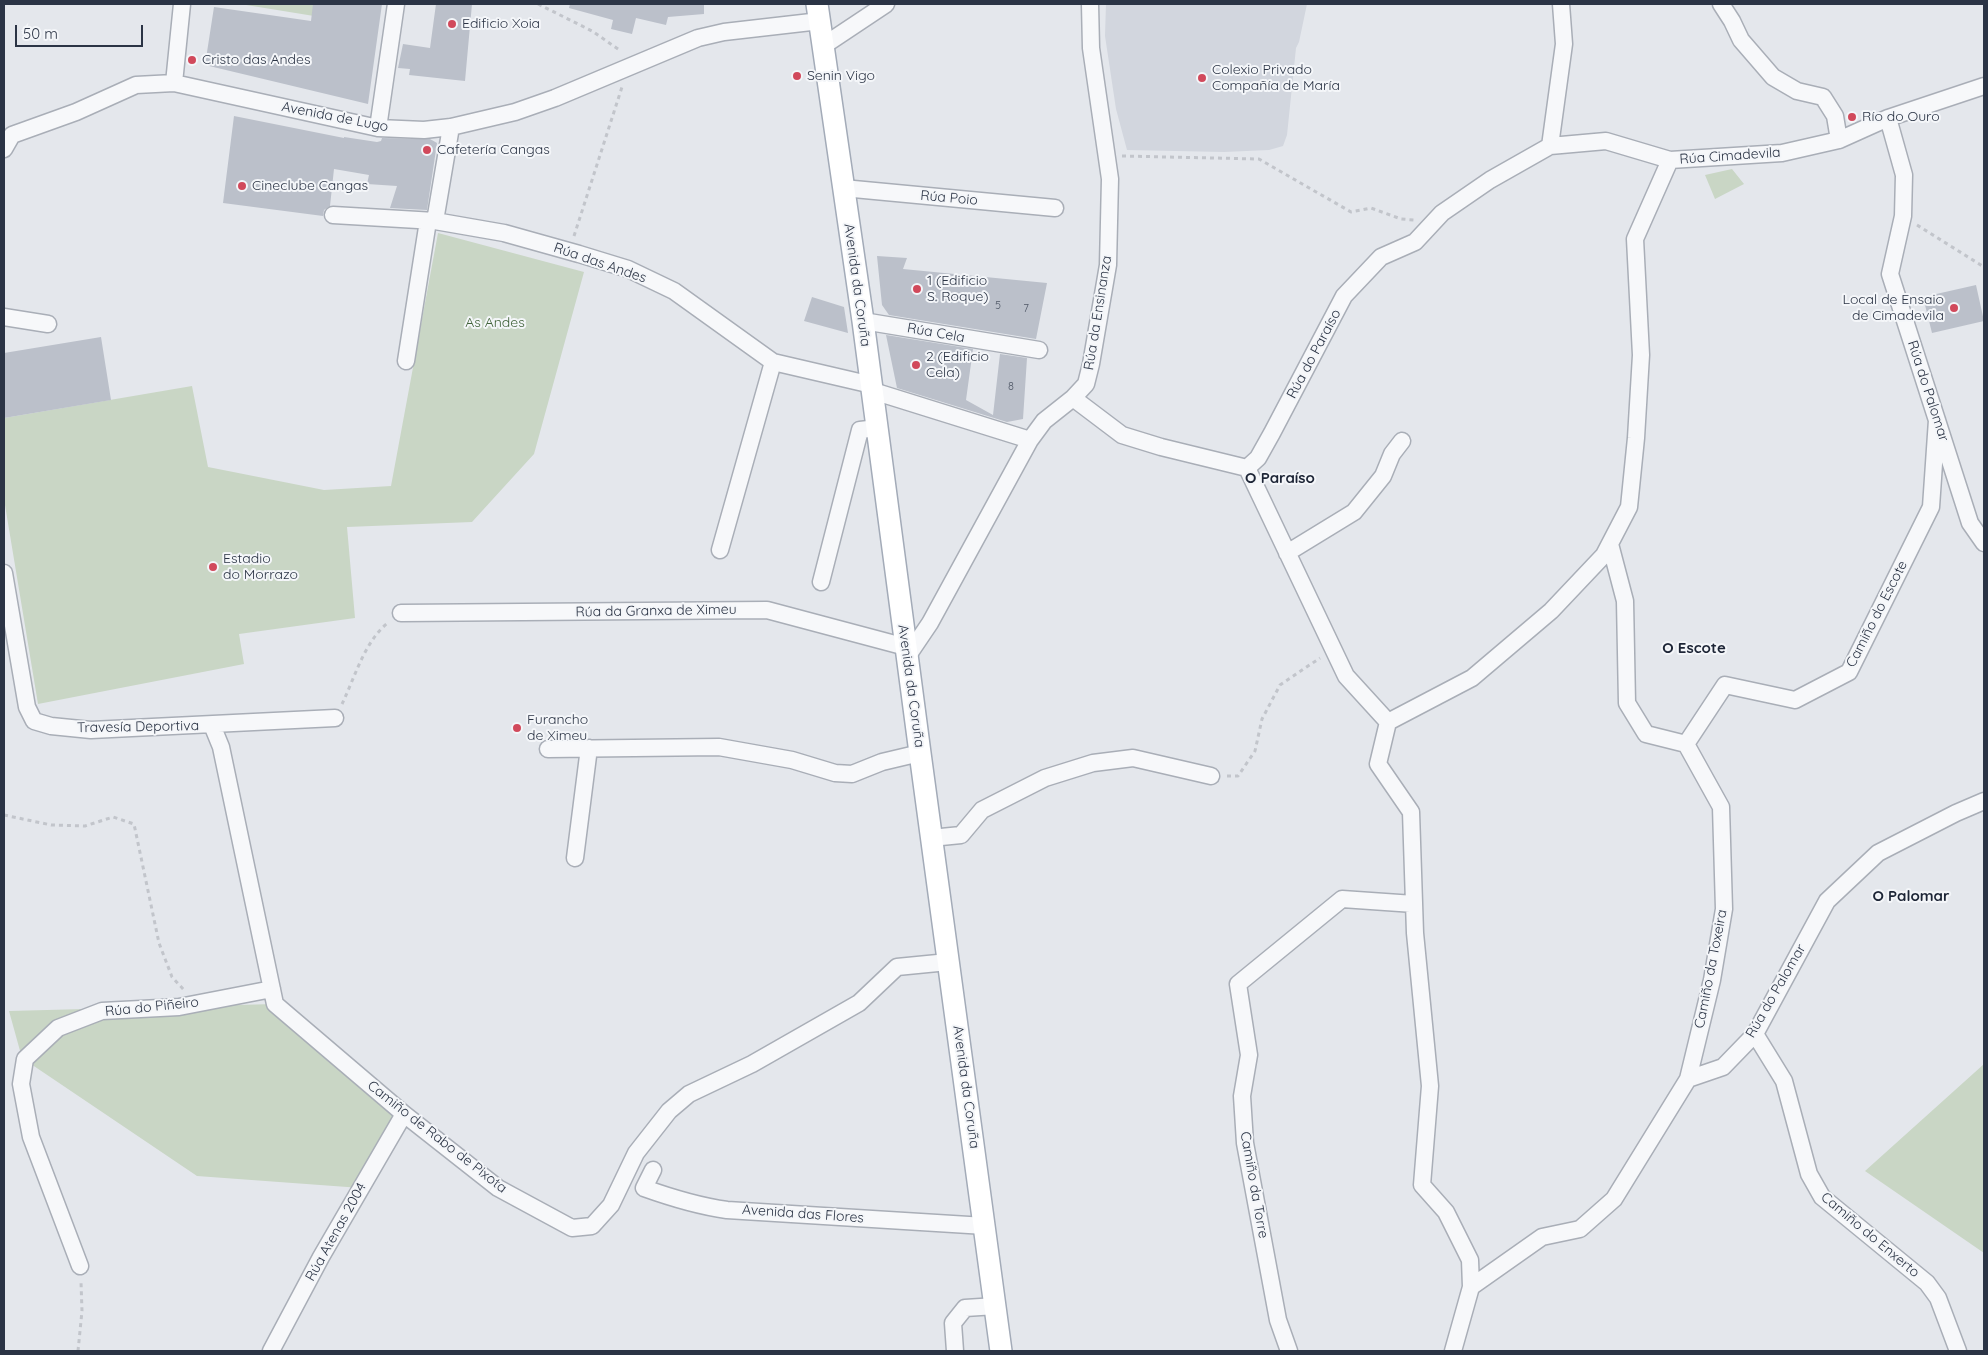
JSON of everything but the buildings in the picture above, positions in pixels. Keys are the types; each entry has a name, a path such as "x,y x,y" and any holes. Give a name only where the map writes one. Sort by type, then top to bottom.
{"main road":[{"name":"Avenida da Coruña","path":"818,12 863,320 931,838 1002,1351"}],"street":[{"path":"174,83 182,4"},
{"path":"378,128 396,4"},
{"path":"823,46 886,4"},
{"name":"Rúa da Ensinanza","path":"906,652 930,623 1030,440 1044,421 1073,398 1086,384 1108,265 1110,179 1091,48 1090,4"},
{"path":"1550,146 1564,44 1561,4"},
{"path":"1721,4 1741,40 1773,77 1797,91 1823,97 1835,116 1839,140"},
{"name":"Avenida de Lugo","path":"6,138 76,112 136,85 174,83 378,128 424,130 451,127 515,112 564,94 698,38 818,12"},
{"name":"Rúa Cimadevila","path":"1550,146 1606,141 1670,160 1782,153 1839,140 1888,118 1984,86"},
{"name":"Rúa do Palomar","path":"1888,118 1904,175 1903,216 1890,274 1970,523 1984,543"},
{"path":"406,361 451,127"},
{"name":"Rúa do Paraíso","path":"1247,468 1258,458 1344,296 1381,258 1415,242 1442,213 1490,180 1550,146"},
{"path":"1452,1351 1471,1287 1470,1260 1446,1212 1422,1185 1430,1086 1415,933 1411,812 1378,764 1388,722 1472,678 1551,611 1604,555 1629,508 1636,438 1641,355 1635,239 1670,160"},
{"name":"Rúa Poio","path":"843,188 1055,208"},
{"name":"Rúa das Andes","path":"333,215 432,221 504,233 628,269 674,291 773,362 872,388 1030,440"},
{"path":"4,317 48,324"},
{"name":"Rúa Cela","path":"863,320 1039,350"},
{"path":"720,550 773,362"},
{"path":"1073,398 1122,435 1161,447 1247,468 1346,676 1388,722"},
{"name":"Camiño do Escote","path":"1686,744 1725,685 1795,700 1849,672 1931,507 1937,420"},
{"path":"821,582 860,430 877,428"},
{"path":"1287,553 1354,512 1383,476 1392,454 1402,441"},
{"path":"1610,544 1624,601 1627,703 1646,734 1686,744"},
{"name":"Travesía Deportiva","path":"4,573 27,707 34,722 51,726 91,730 335,718"},
{"name":"Rúa da Granxa de Ximeu","path":"400,613 767,610 906,652"},
{"name":"Camiño de Rabo de Pixota","path":"212,725 221,748 275,1004 404,1114 498,1188 572,1228 592,1226 611,1205 636,1153 669,1111 689,1094 752,1064 859,1004 897,967 948,962"},
{"name":"Camiño da Toxeira","path":"1686,744 1721,807 1724,909 1712,980 1688,1080"},
{"path":"548,749 719,747 792,760 834,773 852,774 882,762 920,753"},
{"path":"575,858 589,748"},
{"path":"931,838 961,835 982,810 1045,778 1093,763 1133,758 1211,776"},
{"name":"Rúa do Palomar","path":"1688,1080 1723,1067 1755,1034 1827,901 1878,853 1956,813 1984,801"},
{"name":"Camiño da Torre","path":"1289,1351 1278,1320 1245,1143 1242,1096 1249,1055 1238,984 1342,899 1414,904"},
{"name":"Rúa do Piñeiro","path":"80,1266 31,1137 21,1084 25,1059 58,1028 102,1011 179,1007 272,989"},
{"name":"Camiño do Enxerto","path":"1755,1034 1784,1081 1809,1174 1822,1197 1927,1283 1938,1298 1958,1351"},
{"path":"1471,1287 1542,1238 1580,1229 1614,1199 1688,1080"},
{"name":"Rúa Atenas 2004","path":"271,1351 321,1257 404,1114"},
{"name":"Avenida das Flores","path":"653,1170 644,1188 700,1206 727,1210 985,1226"},
{"path":"955,1351 953,1323 966,1308 996,1306"}],"path":[{"path":"538,4 592,31 621,51"},
{"path":"569,251 630,66"},
{"path":"1107,155 1259,160 1351,212 1371,208 1400,219 1433,222"},
{"path":"1903,216 1984,267"},
{"path":"335,718 367,649 380,629 400,613"},
{"path":"1211,776 1238,776 1255,751 1262,719 1280,685 1333,649"},
{"path":"4,815 51,825 85,826 113,817 134,824 159,943 172,977 196,1003"},
{"path":"78,1351 82,1290 80,1266"}],"shaded area":[{"name":"Colexio Privado Compañía de María","path":"1106,4 1307,4 1296,48 1287,135 1283,146 1269,150 1224,152 1127,150 1116,109 1105,36"}],"green space":[{"path":"240,4 316,4 314,16"},
{"path":"1732,169 1744,184 1715,199 1705,175"},
{"name":"As Andes","path":"438,233 584,272 534,454 472,522 347,527 355,618 239,634 244,664 38,704 4,499 4,418 192,386 208,467 324,490 391,486"},
{"path":"275,1004 404,1114 361,1188 197,1176 22,1058 9,1011"},
{"path":"1984,1064 1984,1253 1865,1171"}],"place":[{"name":"Edificio Xoia","path":"452,24"},
{"name":"Cristo das Andes","path":"192,60"},
{"name":"Senin Vigo","path":"797,76"},
{"name":"Colexio Privado Compañía de María","path":"1202,78"},
{"name":"Río do Ouro","path":"1852,117"},
{"name":"Cafetería Cangas","path":"427,150"},
{"name":"Cineclube Cangas","path":"242,186"},
{"name":"1 (Edificio S. Roque)","path":"917,289"},
{"name":"Local de Ensaio de Cimadevila","path":"1954,308"},
{"name":"2 (Edificio Cela)","path":"916,365"},
{"name":"Estadio do Morrazo","path":"213,567"},
{"name":"Furancho de Ximeu","path":"517,728"}],"district":[{"name":"O Paraíso","path":"1280,478"},
{"name":"O Escote","path":"1694,648"},
{"name":"O Palomar","path":"1911,896"}]}
